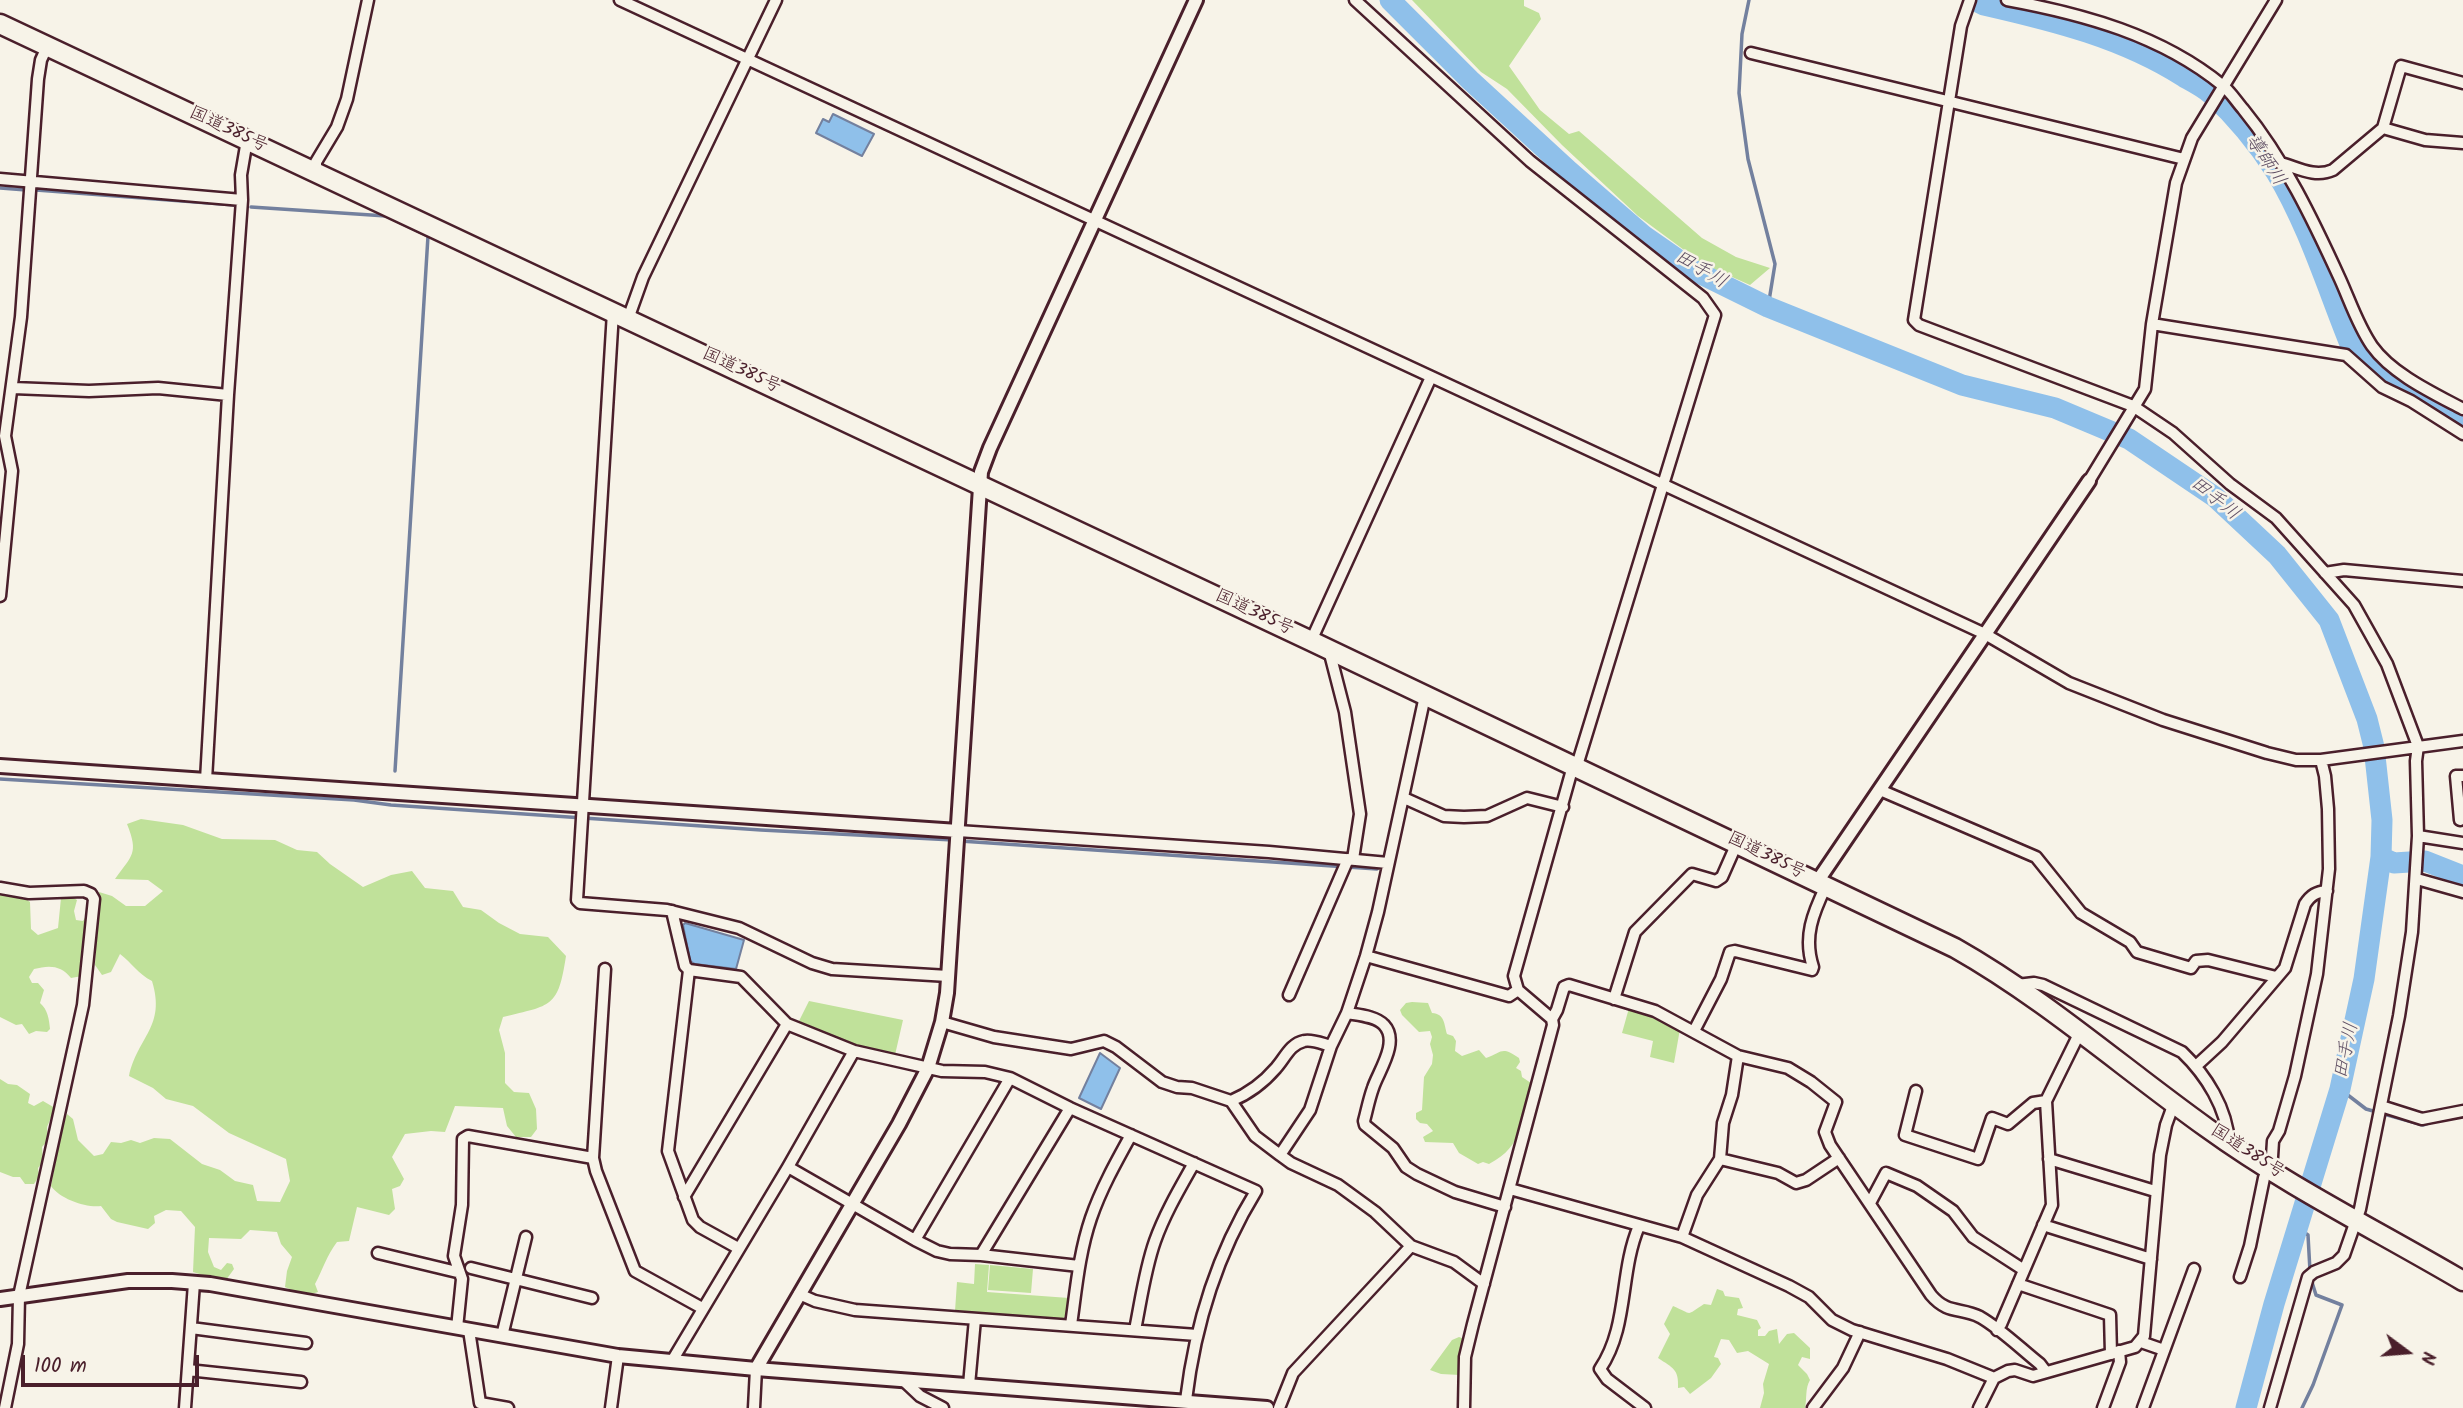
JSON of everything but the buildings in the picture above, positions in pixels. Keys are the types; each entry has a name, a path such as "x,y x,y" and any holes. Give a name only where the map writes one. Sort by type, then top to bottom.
{"highway":[{"name":"国道385号","path":"0,24 1311,640 1955,948 2016,985 2229,1143 2267,1168 2463,1281"}],"street":[{"path":"316,173 316,162 337,127 347,99 368,0"},
{"path":"620,0 1985,634 2069,683 2163,720 2296,760 2324,759 2463,741"},
{"path":"776,0 643,277 621,315 581,805 577,900 580,903 672,911 739,928 812,963 832,969 948,976"},
{"path":"754,1408 756,1369 899,1124 928,1068 943,1022 981,472 1196,0"},
{"path":"1355,0 1530,161 1703,298 1715,315 1579,759 1573,766 1514,976 1518,990 1552,1019 1553,1025 1465,1357 1464,1408"},
{"path":"1970,0 1964,13 1914,320 1919,325 2133,406 2173,433 2230,484 2276,518 2354,605 2387,664 2414,746 2417,879 2399,1016 2381,1106 2344,1255 2336,1263 2308,1277 2270,1408"},
{"path":"2007,0 2061,10 2129,31 2180,57 2224,85 2281,163 2326,248 2373,347 2406,375 2463,409"},
{"path":"1694,1031 1721,979 1730,952 1812,970 1809,929 1822,884 1880,790 2089,481 2145,389 2152,324 2176,183 2184,159 2209,108 2276,0"},
{"path":"0,596 12,471 5,436 13,388 32,182 38,79 41,60 47,47"},
{"path":"1751,53 2184,159"},
{"path":"2281,163 2313,174 2324,174 2333,170 2383,128 2401,66 2463,83"},
{"path":"2383,128 2425,140 2463,144"},
{"path":"206,780 242,200 241,175 247,140"},
{"path":"0,179 242,200"},
{"path":"2152,324 2346,355 2382,387 2411,401 2463,434"},
{"path":"1311,640 1431,377"},
{"path":"13,388 89,391 158,388 228,395"},
{"path":"2325,573 2344,570 2463,581"},
{"path":"1289,995 1351,859 1360,814 1345,712 1329,650"},
{"path":"1280,1155 1310,1110 1331,1046 1347,1013 1366,956 1426,696"},
{"path":"2240,1277 2272,1157 2273,1141 2279,1131 2295,1076 2317,974 2327,891 2328,809 2324,759"},
{"path":"0,766 1388,863"},
{"path":"2460,820 2456,776 2463,776"},
{"path":"1880,790 2036,857 2081,913 2130,942 2137,952 2191,968 2196,961 2208,960 2276,977"},
{"path":"1404,798 1444,816 1488,816 1527,798 1563,807"},
{"path":"2418,836 2463,843"},
{"path":"1614,999 1635,932 1692,874 1717,881 1722,877 1737,844"},
{"path":"2417,879 2463,892"},
{"path":"0,888 29,893 84,891 94,899 83,1005 19,1296 18,1344 5,1408"},
{"path":"2196,1066 2222,1042 2276,977 2289,958 2305,904 2310,896 2327,891"},
{"path":"672,911 685,966 689,970 741,976 787,1024 854,1051 942,1071 985,1072 1010,1078 1070,1108 1256,1191 1228,1240 1214,1278 1196,1335 1186,1400"},
{"path":"1366,956 1509,996 1518,990"},
{"path":"605,970 593,1158 596,1171 635,1271 702,1308"},
{"path":"689,970 668,1151 693,1220 700,1227 738,1248"},
{"path":"1552,1019 1558,1010 1564,987 1569,985 1655,1011 1738,1056 1788,1068 1811,1082 1836,1102 1825,1132 1839,1158 1938,1303 1955,1311 1980,1317 2040,1364 2040,1374"},
{"path":"2016,985 2043,985 2182,1052 2196,1066 2225,1114 2229,1143"},
{"path":"1347,1013 1374,1019 1384,1025 1389,1035 1387,1059 1373,1086 1365,1125 1393,1148 1406,1167 1417,1174 1455,1192 1504,1207"},
{"path":"943,1022 994,1037 1070,1049 1104,1041 1116,1047 1162,1083 1192,1088 1231,1101 1255,1136 1291,1163 1338,1185 1375,1212 1411,1246 1454,1262 1484,1284"},
{"path":"684,1197 787,1024"},
{"path":"1997,1330 2052,1205 2046,1101 2080,1032"},
{"path":"1231,1101 1243,1096 1264,1080 1300,1041 1309,1040 1331,1046"},
{"path":"672,1361 854,1051"},
{"path":"1682,1237 1697,1195 1720,1159 1723,1123 1732,1095 1738,1056"},
{"path":"915,1240 1010,1078"},
{"path":"1916,1091 1905,1135 1978,1159 1992,1118 2008,1124 2033,1103 2046,1101"},
{"path":"1979,1408 1994,1378 2008,1371 2040,1374 2135,1347 2141,1342 2144,1336 2155,1191 2160,1155 2174,1102"},
{"path":"2381,1106 2421,1119 2463,1111"},
{"path":"981,1255 1070,1108"},
{"path":"1071,1325 1079,1266 1090,1221 1130,1135"},
{"path":"508,1408 480,1404 463,1329 462,1279 457,1272 454,1256 462,1205 463,1139 468,1136 593,1158"},
{"path":"1720,1159 1778,1173 1796,1183 1806,1180 1839,1158"},
{"path":"2049,1159 2155,1191"},
{"path":"1135,1330 1155,1241 1194,1163"},
{"path":"788,1167 937,1251 1079,1266"},
{"path":"1870,1203 1886,1173 1907,1181 1953,1211 1973,1237 2024,1270"},
{"path":"1510,1189 1682,1237 1810,1297 1832,1320 1994,1378"},
{"path":"2043,1224 2151,1259"},
{"path":"1639,1226 1630,1247 1618,1328 1611,1352 1600,1369 1607,1379 1645,1408"},
{"path":"502,1336 526,1237"},
{"path":"1279,1408 1293,1373 1411,1246"},
{"path":"378,1254 457,1272"},
{"path":"471,1268 592,1298"},
{"path":"2143,1408 2194,1269"},
{"path":"0,1299 128,1281 194,1283 618,1356 1267,1408"},
{"path":"185,1408 194,1283"},
{"path":"2018,1284 2110,1315 2115,1352 2120,1362 2103,1408"},
{"path":"799,1294 855,1310 1196,1335"},
{"path":"969,1385 975,1318"},
{"path":"191,1328 306,1343"},
{"path":"1813,1408 1843,1368 1860,1332"},
{"path":"2141,1342 2164,1350"},
{"path":"611,1408 618,1356"},
{"path":"188,1370 301,1382"},
{"path":"903,1380 920,1396 943,1408"}],"green space":[{"path":"1412,0 1524,0 1524,6 1539,13 1541,19 1509,66 1540,110 1569,134 1579,131 1702,238 1736,257 1770,268 1750,285 1703,264 1638,216 1507,89 1481,72"},
{"path":"141,819 183,825 222,839 275,840 297,850 317,852 363,887 391,875 412,871 425,888 453,891 463,907 481,910 520,934 548,937 566,956 560,986 550,1002 532,1010 503,1017 499,1030 505,1053 505,1083 514,1092 529,1093 536,1109 537,1129 531,1137 516,1137 507,1126 503,1108 455,1106 445,1132 405,1134 392,1157 404,1179 400,1186 392,1189 395,1209 389,1215 357,1207 349,1241 337,1242 315,1284 318,1292 305,1296 285,1287 292,1257 281,1244 277,1232 250,1230 241,1239 209,1238 208,1252 214,1267 221,1270 227,1263 232,1264 234,1269 226,1280 218,1280 193,1272 195,1227 181,1211 166,1210 154,1216 155,1223 148,1229 117,1222 111,1219 101,1206 74,1202 60,1195 51,1186 67,1114 73,1119 78,1140 94,1156 103,1154 111,1142 131,1140 140,1143 154,1138 170,1139 202,1164 220,1170 235,1181 253,1185 257,1201 280,1202 290,1181 286,1159 229,1133 193,1106 166,1099 153,1088 129,1076 156,1010 152,981 120,954 111,972 102,975 95,965 99,892 112,896 126,906 145,906 163,891 148,880 115,879 132,854 133,842 127,824"},
{"path":"0,894 24,898 30,902 31,929 38,935 58,928 61,898 70,896 77,900 74,911 76,920 83,921 86,916 89,922 82,976 71,978 59,968 50,967 34,969 29,977 32,983 38,983 44,990 40,1003 49,1018 50,1029 47,1032 36,1031 29,1034 22,1024 16,1025 0,1017"},
{"path":"809,1001 903,1020 895,1055 856,1045 799,1021"},
{"path":"1406,1003 1428,1003 1432,1013 1442,1017 1447,1034 1453,1036 1456,1041 1455,1051 1462,1056 1479,1050 1486,1058 1502,1051 1509,1052 1519,1058 1520,1062 1516,1068 1521,1071 1522,1077 1531,1083 1515,1140 1501,1157 1489,1164 1478,1164 1459,1153 1453,1143 1425,1142 1423,1137 1433,1131 1427,1124 1416,1119 1416,1113 1422,1110 1424,1077 1432,1064 1432,1037 1430,1031 1419,1032 1402,1015 1400,1010"},
{"path":"1629,1008 1659,1017 1680,1029 1674,1063 1650,1057 1653,1041 1622,1033"},
{"path":"0,1079 17,1085 30,1094 28,1103 34,1106 43,1101 55,1108 47,1127 48,1140 42,1147 43,1162 38,1168 39,1176 34,1184 25,1184 20,1177 0,1172"},
{"path":"975,1264 989,1265 987,1292 1069,1298 1068,1314 1062,1319 955,1311 957,1282 974,1284"},
{"path":"990,1265 1033,1269 1031,1293 988,1290"},
{"path":"1717,1289 1723,1291 1725,1296 1739,1298 1743,1308 1738,1309 1737,1315 1757,1320 1761,1328 1758,1330 1758,1336 1765,1336 1769,1331 1777,1329 1779,1344 1787,1334 1794,1333 1810,1348 1810,1359 1802,1357 1798,1365 1810,1380 1805,1408 1760,1408 1769,1364 1748,1351 1737,1353 1729,1340 1721,1339 1714,1357 1718,1358 1721,1364 1711,1378 1690,1394 1684,1387 1678,1388 1674,1370 1658,1358 1670,1334 1664,1324 1673,1306 1689,1313 1704,1304 1711,1305"},
{"path":"1459,1337 1465,1339 1460,1375 1441,1374 1430,1370 1452,1340"}],"water":[{"path":"833,114 874,134 862,156 816,133 823,119 829,122"},
{"path":"685,923 744,940 736,969 690,961 683,925"},
{"path":"1100,1053 1120,1068 1101,1109 1079,1098"}],"waterway":[{"name":"田手川","path":"1390,0 1470,80 1569,171 1644,236 1693,270 1768,307 1962,385 2055,408 2129,439 2215,497 2277,555 2329,620 2367,719 2374,747 2382,820 2381,857 2364,979 2340,1089 2274,1304 2246,1408"},
{"path":"1749,0 1742,34 1739,93 1748,159 1775,264 1768,307"},
{"name":"導師川","path":"1974,0 2112,41 2161,63 2211,94 2246,131 2276,172 2307,235 2350,344 2360,358 2400,390 2463,422"},
{"path":"0,188 26,190"},
{"path":"36,190 235,205"},
{"path":"251,207 386,216 428,236 395,771"},
{"path":"0,779 354,800 391,805 761,830 953,840"},
{"path":"960,841 1377,869"},
{"path":"2381,857 2394,863 2425,861 2463,876"},
{"path":"2340,1089 2366,1109 2423,1125 2437,1120"},
{"path":"2298,1228 2308,1235 2310,1271"},
{"path":"2302,1408 2342,1305 2316,1295 2311,1279"}]}
